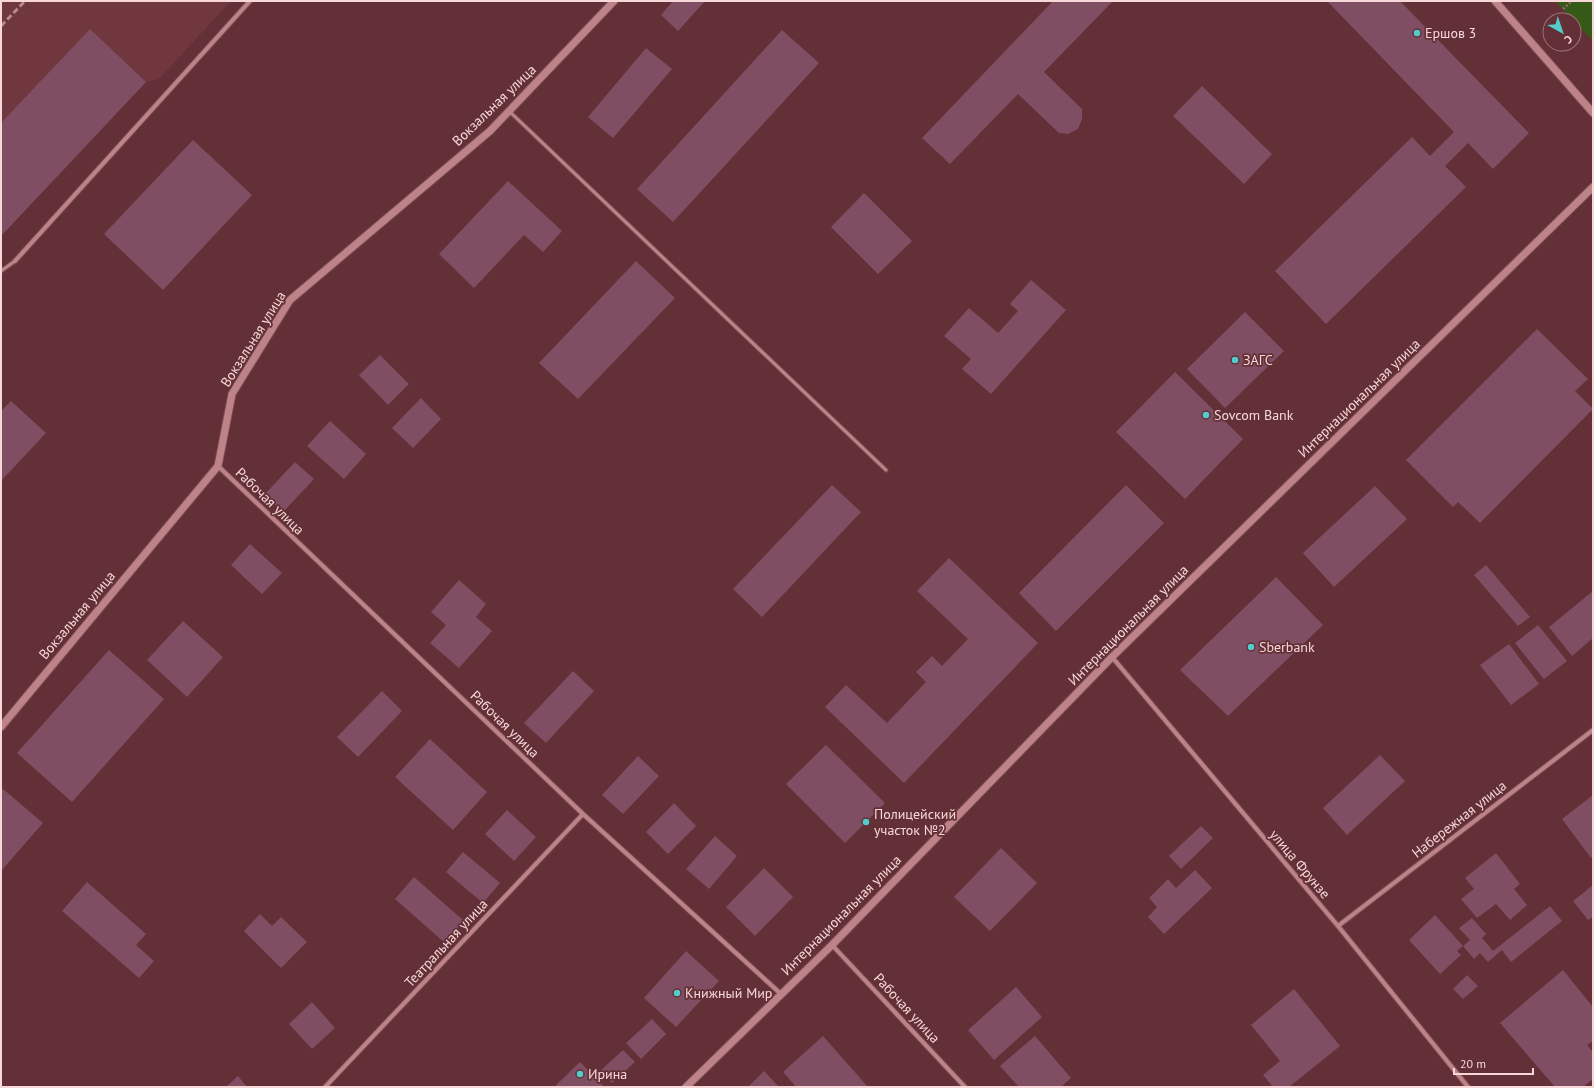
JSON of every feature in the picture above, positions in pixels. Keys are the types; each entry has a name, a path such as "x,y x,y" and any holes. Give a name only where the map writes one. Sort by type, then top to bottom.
{"street":[{"path":"15,261 250,1"},
{"name":"Вокзальная улица","path":"1,727 218,466 232,394 290,300 490,131 614,1"},
{"path":"1495,1 1593,113"},
{"name":"Интернациональная улица","path":"686,1087 832,945 1112,657 1593,187"},
{"name":"Рабочая улица","path":"218,466 583,814 781,994"},
{"name":"улица Фрунзе","path":"1112,657 1338,926 1468,1087"},
{"name":"Набережная улица","path":"1338,926 1593,730"},
{"name":"Театральная улица","path":"325,1087 583,814"},
{"name":"Рабочая улица","path":"832,945 965,1087"}],"lane":[{"path":"509,111 886,470"},
{"path":"1,272 15,261"}],"path":[{"path":"1563,9 1572,1"}],"shaded area":[{"path":"1,1 231,1 159,79 146,82 1,236"}],"green space":[{"path":"1555,1 1593,1 1593,41 1582,29 1582,12 1565,12"}],"building":[{"path":"673,1 705,1 678,31 661,15"},
{"path":"1053,1 1113,1 1044,72 1082,109 1082,119 1078,129 1068,134 1059,133 1018,94 950,164 922,138"},
{"path":"1327,1 1400,1 1529,133 1493,169 1468,143 1445,166 1466,187 1326,324 1275,271 1412,137 1430,156 1454,132"},
{"path":"90,29 146,82 1,236 1,123"},
{"path":"782,30 819,63 673,222 637,189"},
{"path":"646,48 672,69 613,138 588,117"},
{"path":"1202,86 1272,154 1244,184 1173,116"},
{"path":"193,140 252,195 163,290 104,234"},
{"path":"508,181 562,231 543,252 524,235 474,288 439,254"},
{"path":"864,193 912,241 878,274 831,227"},
{"path":"636,261 675,298 578,399 539,363"},
{"path":"1031,280 1066,310 991,394 962,369 971,359 944,336 969,308 998,333 1018,311 1010,304"},
{"name":"ЗАГС","path":"1245,312 1284,351 1225,408 1187,369"},
{"path":"1537,329 1588,379 1575,391 1593,409 1480,523 1458,502 1453,507 1406,460"},
{"path":"380,355 409,384 388,405 359,375"},
{"path":"1175,372 1243,439 1185,499 1116,432"},
{"path":"421,398 441,419 413,448 392,428"},
{"path":"11,401 46,433 1,481 1,411"},
{"path":"330,421 366,454 344,479 307,446"},
{"path":"295,462 314,479 283,512 264,495"},
{"path":"832,485 861,512 762,617 733,589"},
{"path":"1126,485 1164,523 1056,631 1019,593"},
{"path":"1375,486 1407,519 1334,587 1303,553"},
{"path":"250,544 282,573 262,594 231,565"},
{"path":"949,558 1038,643 904,783 825,707 846,685 887,723 926,682 916,672 932,656 942,666 968,639 917,591"},
{"path":"1486,565 1530,617 1518,626 1474,575"},
{"name":"Sberbank","path":"1276,577 1323,625 1228,716 1180,670"},
{"path":"459,580 486,604 476,617 492,631 459,668 430,643 446,625 431,612"},
{"path":"1593,591 1593,638 1572,656 1549,627"},
{"path":"183,621 223,657 187,697 147,660"},
{"path":"1538,625 1567,661 1544,679 1515,643"},
{"path":"1509,644 1539,684 1511,705 1480,665"},
{"path":"109,650 164,699 72,802 17,753"},
{"path":"573,671 594,691 546,743 524,723"},
{"path":"382,691 402,711 358,757 337,737"},
{"path":"430,739 487,792 453,830 395,777"},
{"path":"826,745 885,803 845,843 786,784"},
{"path":"1380,755 1405,781 1347,835 1323,808"},
{"path":"638,756 659,776 623,814 602,795"},
{"path":"3,789 43,823 1,871 1,791"},
{"path":"1593,795 1593,856 1591,858 1562,819"},
{"path":"674,803 696,826 668,854 646,832"},
{"path":"507,810 536,837 514,861 485,834"},
{"path":"1201,826 1213,838 1181,869 1169,856"},
{"path":"715,836 737,856 709,889 686,869"},
{"path":"1001,848 1037,883 990,931 954,897"},
{"path":"463,852 500,883 483,903 446,872"},
{"path":"1496,853 1520,884 1514,889 1527,905 1510,920 1496,904 1477,918 1461,899 1474,889 1465,878"},
{"path":"764,868 793,897 755,936 726,907"},
{"path":"1195,870 1212,888 1164,934 1148,917 1157,907 1149,898 1168,879 1176,888"},
{"path":"414,877 464,921 445,943 395,899"},
{"path":"87,882 146,934 136,945 154,961 139,978 62,911"},
{"path":"1593,885 1593,917 1588,920 1573,901"},
{"path":"1550,906 1562,921 1511,962 1502,950 1488,962 1480,953 1474,959 1463,946 1470,940 1459,928 1472,918 1486,934 1482,938 1493,951"},
{"path":"260,914 272,926 281,917 307,942 281,968 244,931"},
{"path":"1435,915 1463,946 1457,951 1461,955 1440,974 1409,940"},
{"name":"Книжный Мир","path":"686,951 719,981 676,1027 644,998"},
{"path":"1563,970 1593,1007 1593,1041 1587,1045 1593,1052 1593,1079 1583,1087 1555,1087 1500,1023"},
{"path":"1467,975 1478,986 1463,999 1453,989"},
{"path":"1016,987 1042,1017 994,1060 968,1030"},
{"path":"1294,989 1340,1046 1289,1087 1273,1087 1263,1075 1280,1061 1251,1025"},
{"path":"312,1002 335,1028 312,1049 289,1024"},
{"path":"652,1019 666,1034 641,1059 626,1043"},
{"path":"823,1036 868,1087 796,1087 783,1072"},
{"path":"1035,1036 1071,1078 1061,1087 1019,1087 1000,1066"},
{"path":"623,1050 635,1062 612,1083 600,1071"},
{"name":"Ирина","path":"580,1062 604,1087 558,1087 556,1085"},
{"path":"764,1071 779,1087 748,1087"},
{"path":"238,1076 247,1087 226,1087"}],"railway":[{"path":"1,26 25,1"}],"place":[{"name":"Ершов 3","path":"1417,33"},
{"name":"ЗАГС","path":"1235,360"},
{"name":"Sovcom Bank","path":"1206,415"},
{"name":"Sberbank","path":"1251,647"},
{"name":"Полицейский участок №2","path":"866,822"},
{"name":"Книжный Мир","path":"677,993"},
{"name":"Ирина","path":"580,1074"}]}
